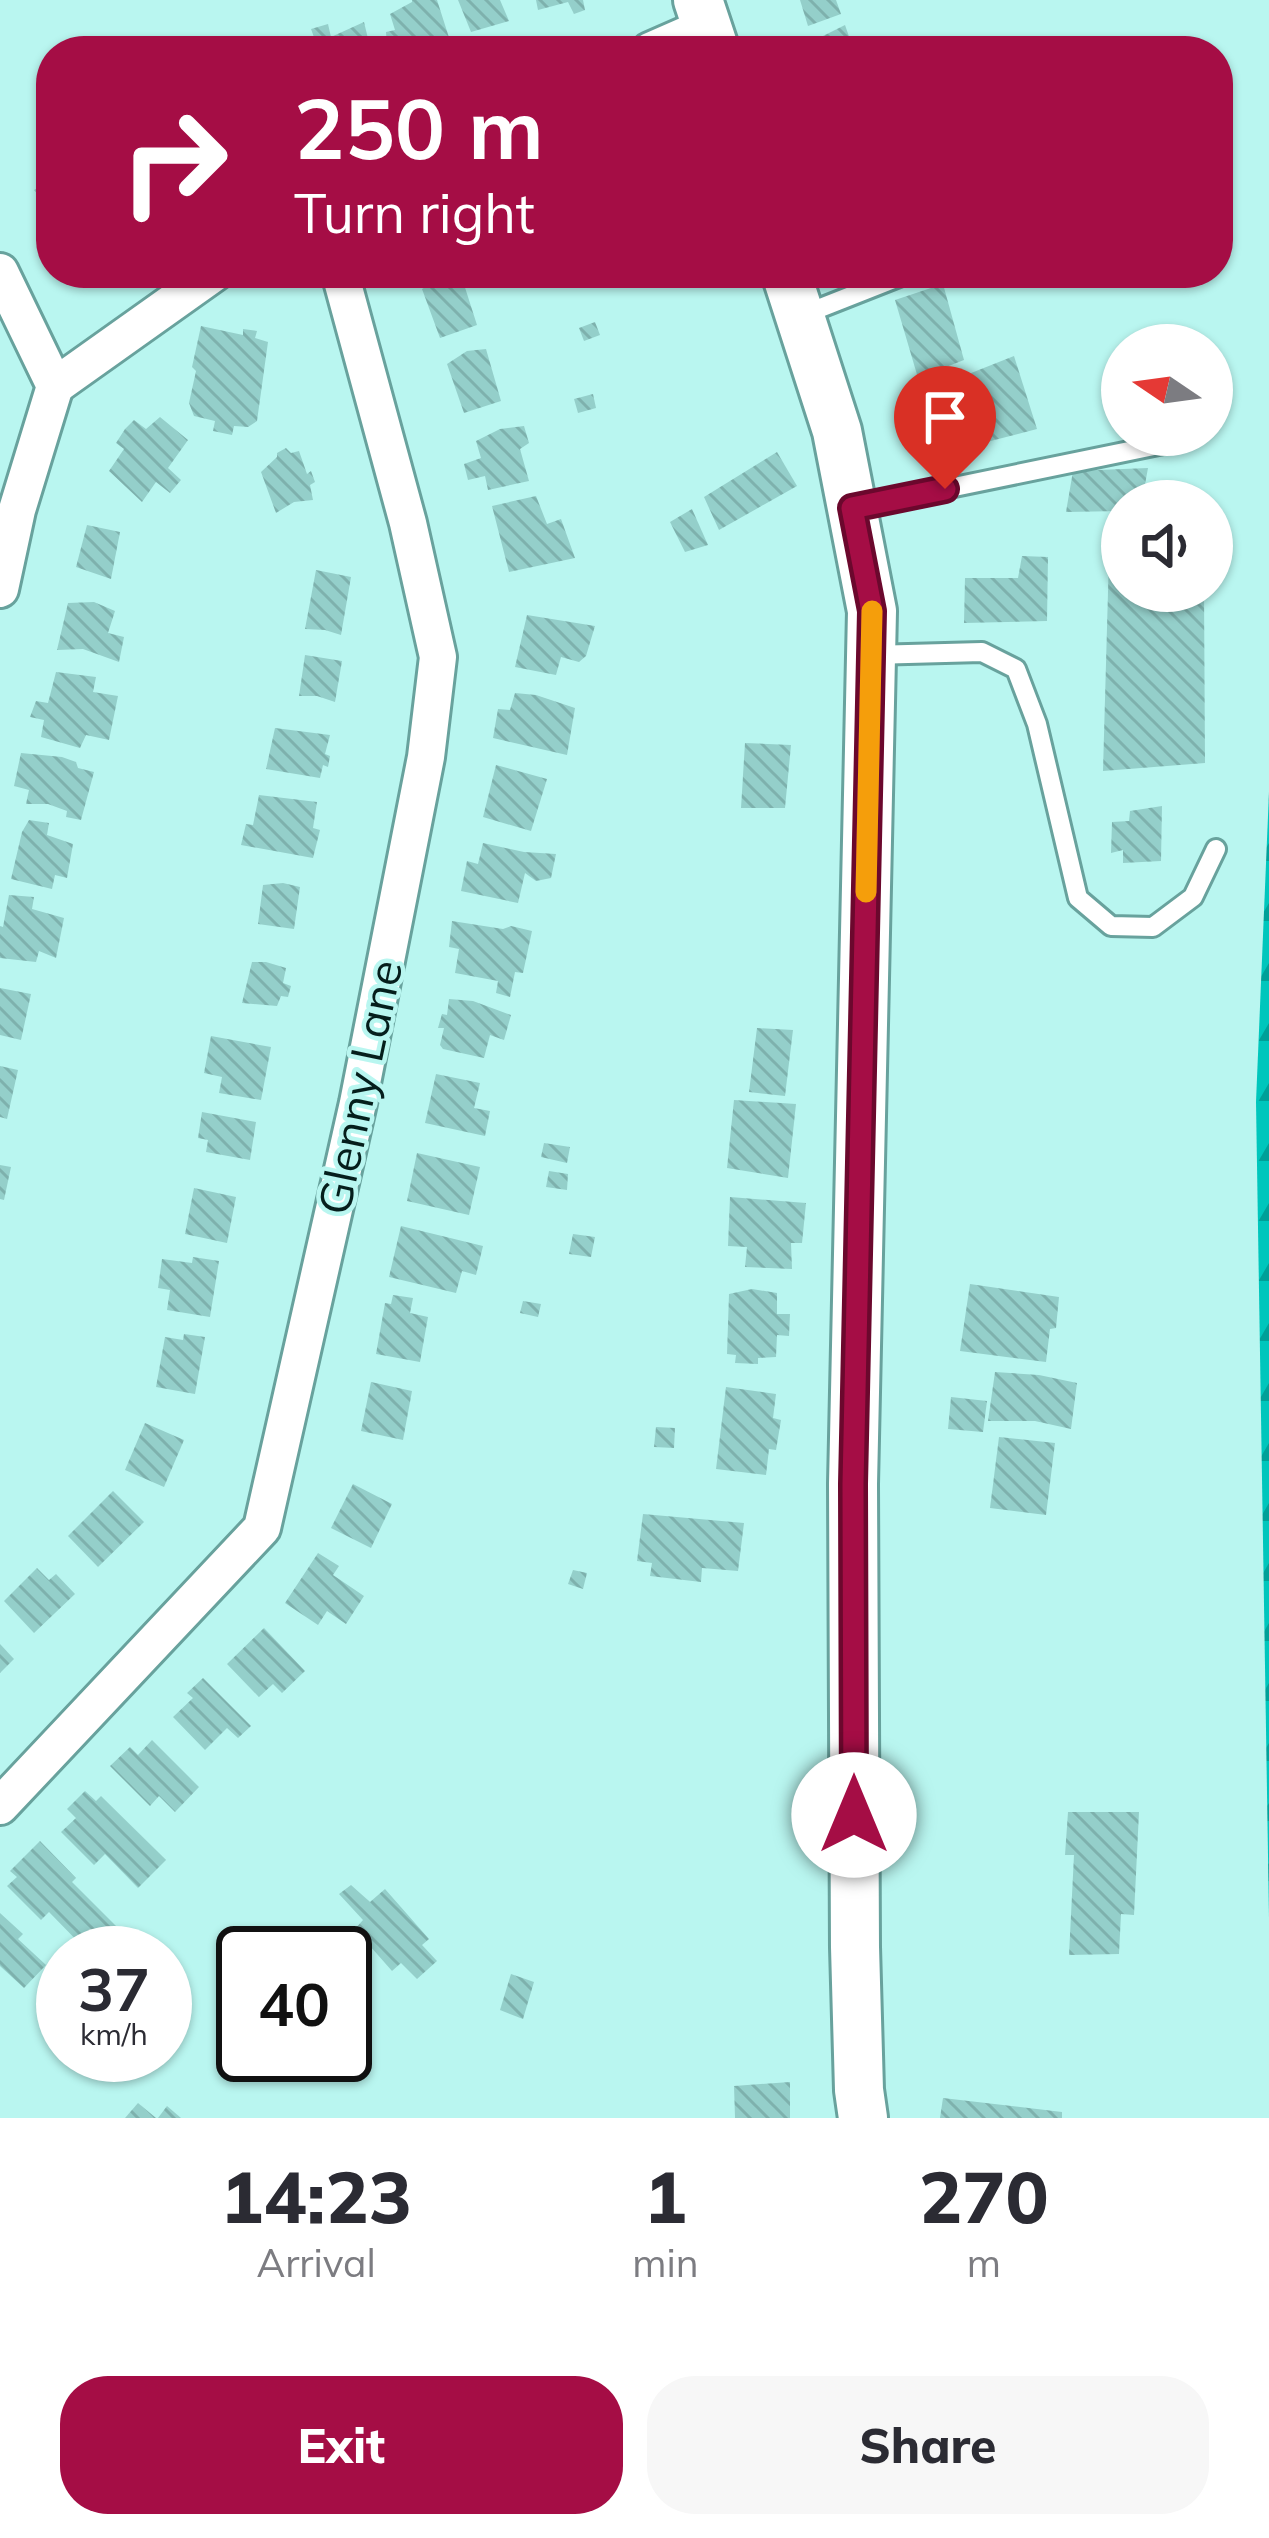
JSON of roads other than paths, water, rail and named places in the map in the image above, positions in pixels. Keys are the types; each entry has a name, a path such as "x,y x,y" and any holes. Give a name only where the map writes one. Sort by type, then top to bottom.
{"street":[{"path":"0,272 55,386"},
{"path":"0,589 17,511 55,386 193,288"},
{"name":"Glenny Lane","path":"0,1806 262,1528 358,1102 425,758 438,657 408,523 344,288"},
{"path":"793,294 837,431 872,611 853,1484 855,1928 863,2118"}],"lane":[{"path":"793,294 826,288"},
{"path":"852,508 1105,456"},
{"path":"872,655 982,652 1016,669 1037,724 1078,898 1111,926 1153,927 1193,897 1216,848"}]}
